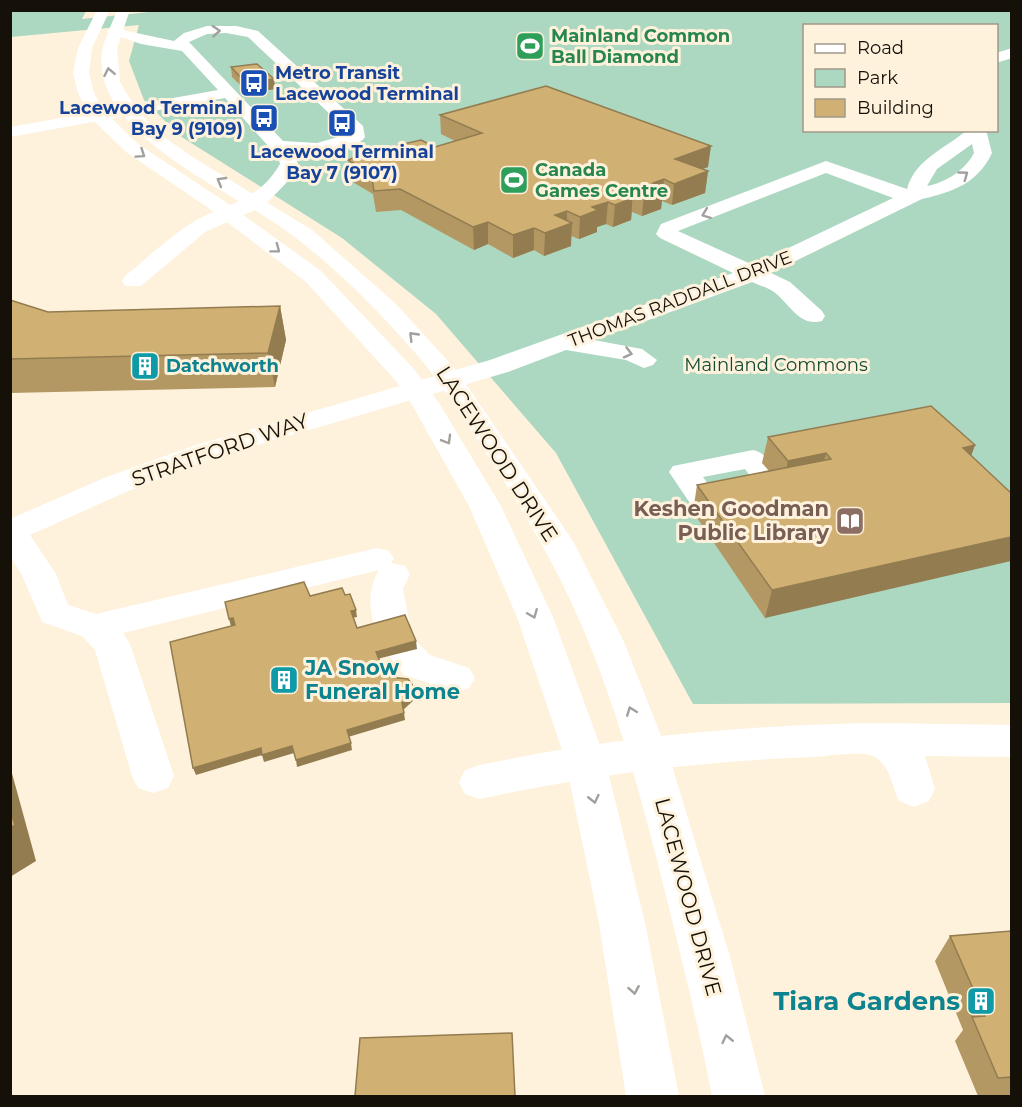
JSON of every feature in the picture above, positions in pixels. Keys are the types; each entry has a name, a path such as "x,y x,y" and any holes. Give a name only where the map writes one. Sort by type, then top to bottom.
{"main road":[{"name":"LACEWOOD DRIVE","path":"104,10 85,48 81,73 86,93 98,115 132,148 230,214 313,276 400,369 434,385 534,501 590,605 647,751 674,837 727,1038 739,1096"},
{"name":"LACEWOOD DRIVE","path":"124,10 113,32 107,60 108,74 125,110 172,152 288,222 363,283 434,358 434,385 535,617 585,759 622,923 653,1096"},
{"path":"133,281 198,228 256,202 283,175 289,165 287,156 181,41 203,32 240,30 253,34 357,130 356,137 344,144 326,149 307,150 277,145"},
{"path":"113,32 141,40 186,46"},
{"path":"10,132 229,93"},
{"name":"THOMAS RADDALL DRIVE","path":"913,195 917,182 927,166 976,132"},
{"name":"THOMAS RADDALL DRIVE","path":"434,385 568,343 752,274 913,195 941,189 976,167 983,153 977,132"},
{"path":"813,316 782,288 667,234 668,228 826,167 913,195"},
{"path":"568,343 633,354 644,360"},
{"name":"STRATFORD WAY","path":"11,532 115,485 203,452 434,385"},
{"path":"11,532 39,574 54,613 95,627 112,644 153,776"},
{"path":"95,627 385,566 386,589 398,639 417,665 456,678"},
{"path":"879,739 905,758 914,789"},
{"path":"480,782 585,759 692,746 879,739 1011,741"}],"green space":[{"name":"Mainland Commons","path":"11,10 86,11 82,19 168,10 1011,11 1011,703 693,704 556,453 436,314 342,238 180,136 144,100 129,61 139,25 11,37"}],"building":[{"path":"257,64 274,79 246,83 231,67"},
{"name":"Canada Games Centre","path":"546,86 711,146 675,159 708,171 674,184 664,179 653,183 663,187 644,194 633,190 623,194 633,198 615,205 608,202 592,207 598,210 580,217 567,211 555,215 572,223 545,233 534,228 513,235 488,222 473,227 400,189 374,191 371,173 348,160 369,152 421,140 435,147 482,133 440,115"},
{"path":"10,300 48,312 280,306 268,353 10,359"},
{"name":"Keshen Goodman Public Library","path":"931,406 975,445 963,448 1011,493 1011,537 772,590 697,485 831,459 826,453 788,461 768,437"},
{"name":"JA Snow Funeral Home","path":"304,582 310,596 342,588 345,595 350,594 356,610 351,611 357,628 405,615 416,641 376,652 383,669 387,668 390,677 408,679 412,684 413,692 402,703 404,713 347,730 351,743 296,760 292,746 262,755 261,748 193,768 170,642 235,625 233,618 229,619 225,602"},
{"path":"10,810 15,825 10,828"},
{"path":"1011,931 1011,1077 998,1078 972,1017 985,1016 950,936"},
{"path":"512,1033 515,1096 355,1096 360,1038"}],"place":[{"name":"Mainland Common Ball Diamond","path":"530,46"},
{"name":"Metro Transit Lacewood Terminal","path":"254,83"},
{"name":"Lacewood Terminal Bay 9 (9109)","path":"264,118"},
{"name":"Lacewood Terminal Bay 7 (9107)","path":"342,123"},
{"name":"Canada Games Centre","path":"514,180"},
{"name":"Datchworth","path":"145,366"},
{"name":"Keshen Goodman Public Library","path":"850,521"},
{"name":"JA Snow Funeral Home","path":"284,680"},
{"name":"Tiara Gardens","path":"981,1001"}]}
